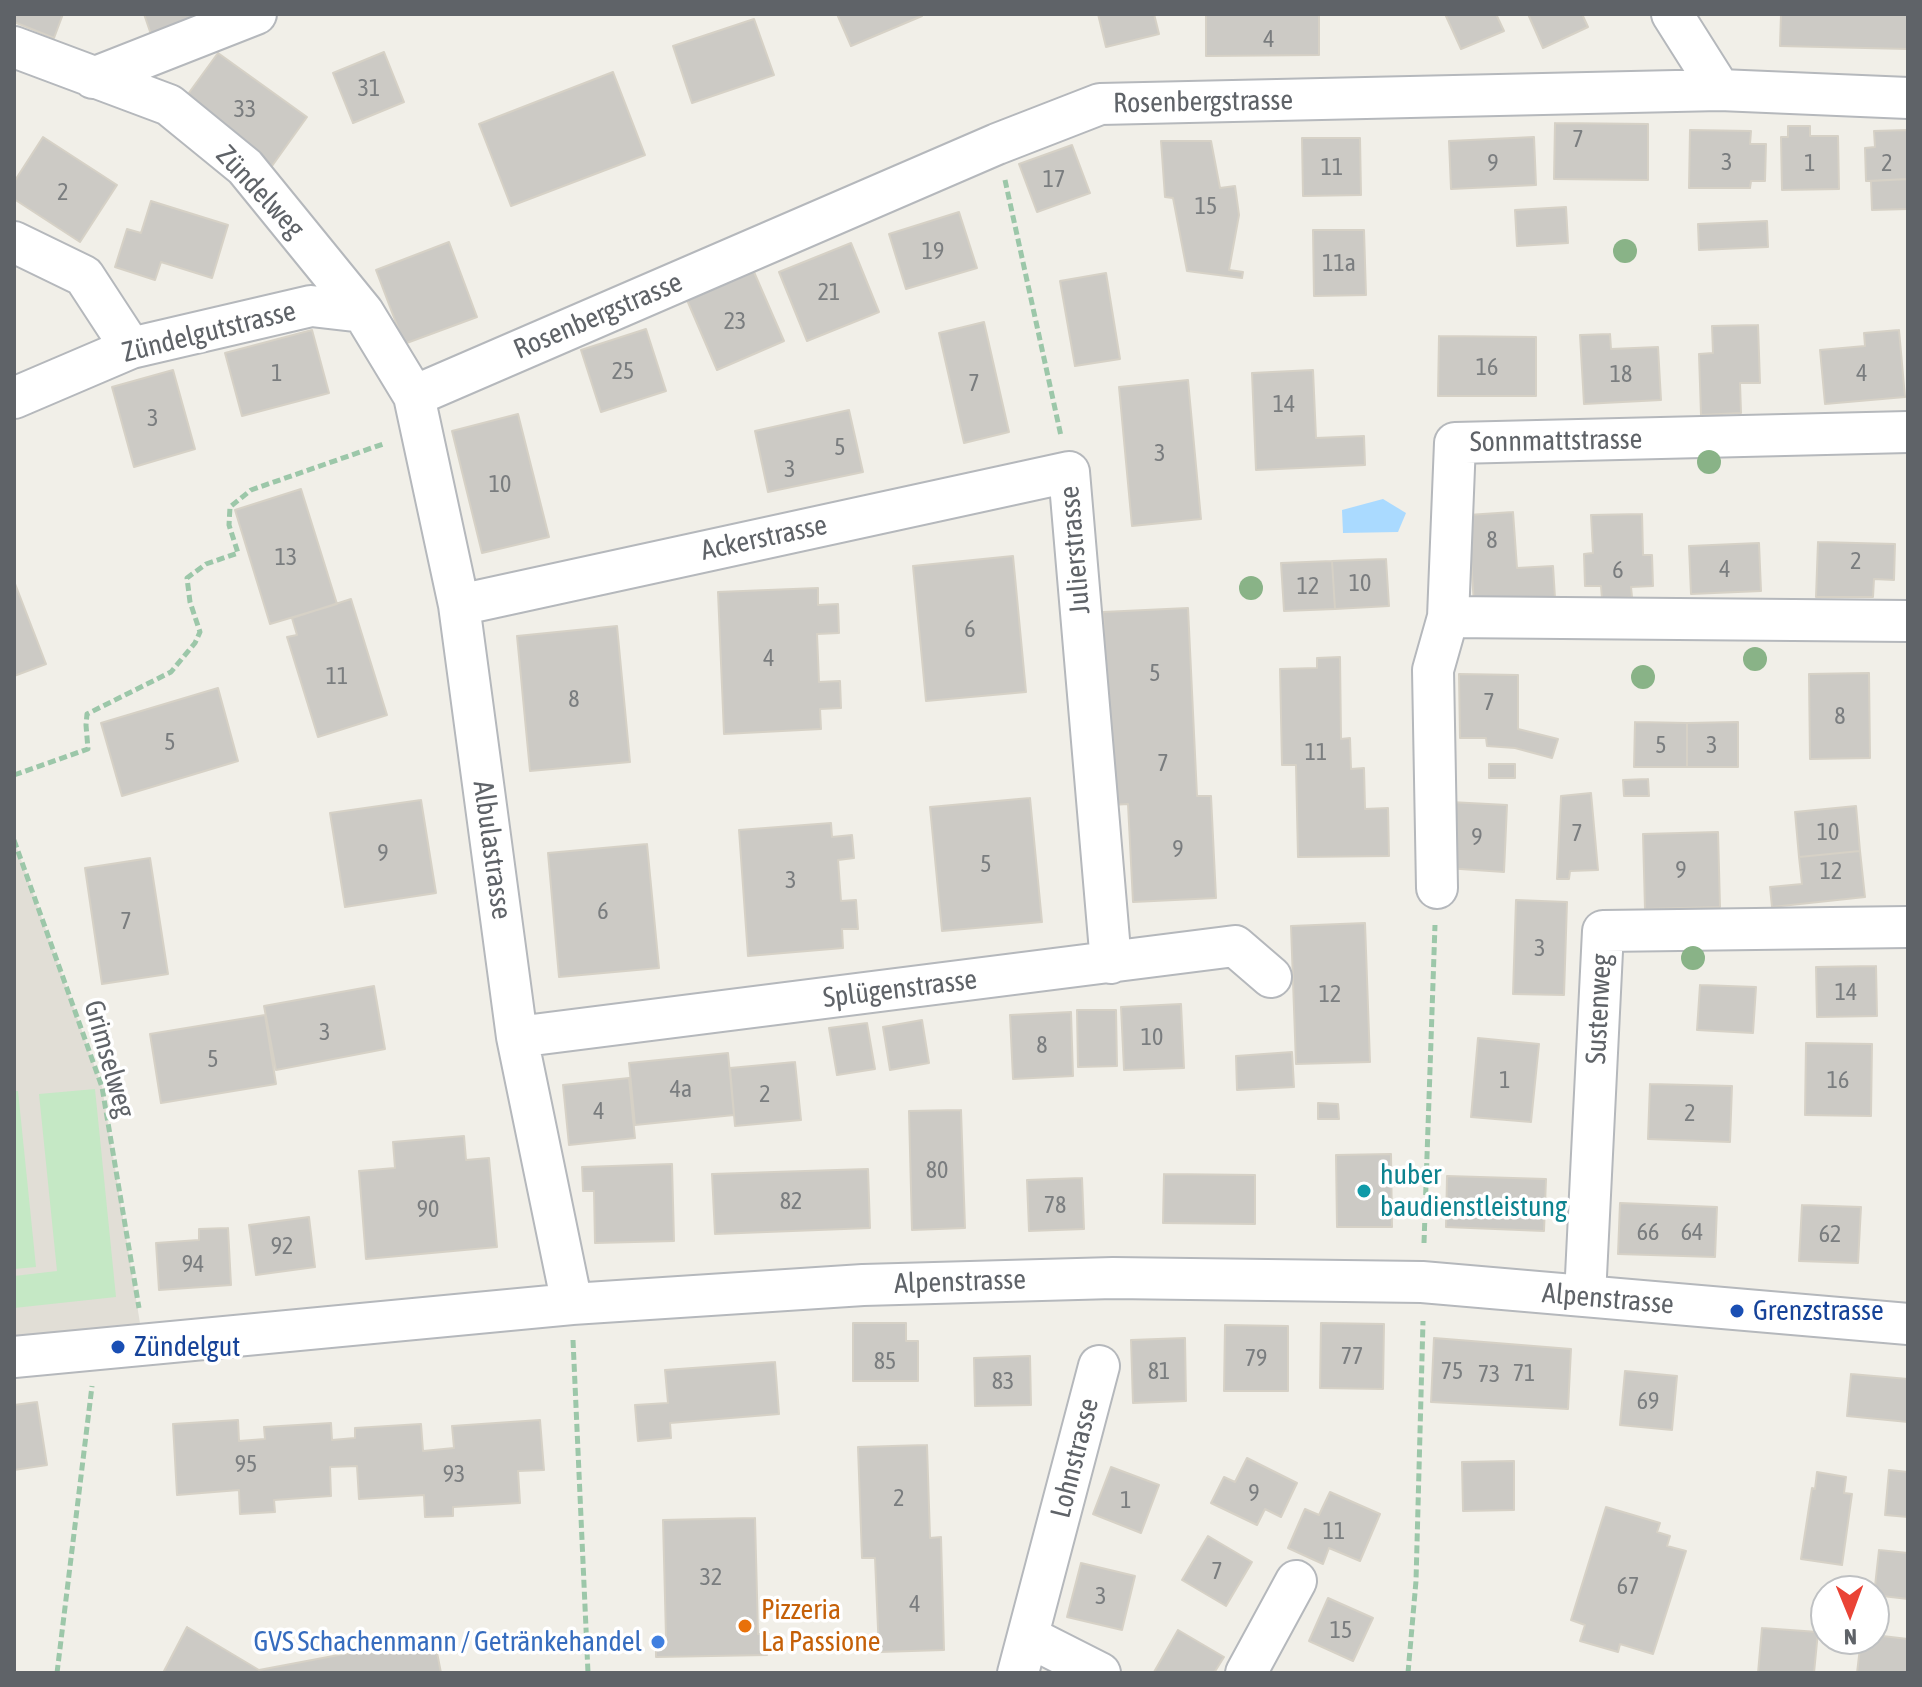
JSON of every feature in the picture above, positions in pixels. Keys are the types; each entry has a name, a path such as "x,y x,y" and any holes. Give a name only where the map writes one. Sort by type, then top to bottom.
{"street":[{"path":"93,78 256,14"},
{"path":"1672,14 1720,90"},
{"name":"Zündelweg","path":"14,47 169,105 245,167 363,312"},
{"name":"Rosenbergstrasse","path":"417,413 997,144 1100,104 1720,90 1908,98"},
{"path":"14,242 84,276 131,348"},
{"name":"Zündelgutstrasse","path":"14,398 131,348 311,306 363,312"},
{"path":"363,312 417,413"},
{"name":"Albulastrasse","path":"417,413 459,605 517,1037 572,1317"},
{"name":"Sonnmattstrasse","path":"1448,617 1455,443 1908,432"},
{"name":"Ackerstrasse","path":"459,605 1069,472"},
{"name":"Julierstrasse","path":"1069,472 1111,963"},
{"path":"1437,888 1433,670 1448,617 1908,621"},
{"name":"Sustenweg","path":"1585,1296 1603,931 1908,927"},
{"name":"Splügenstrasse","path":"517,1037 1235,946 1271,977"},
{"name":"Alpenstrasse","path":"14,1357 145,1345 572,1317 863,1285 1113,1278 1422,1282 1908,1324"},
{"name":"Lohnstrasse","path":"1099,1366 1024,1655 1100,1673"},
{"path":"1246,1673 1296,1581"}],"path":[{"name":"Julierstrasse","path":"997,144 1069,472"},
{"path":"14,775 88,749 87,714 171,672 195,643 200,632 190,602 187,578 206,564 238,553 229,525 230,507 251,490 417,413"},
{"name":"Grimselweg","path":"14,840 102,1087 145,1345"},
{"path":"572,1317 588,1673"},
{"path":"57,1673 96,1349"}],"shaded area":[{"path":"14,840 102,1087 143,1342 14,1357"}],"green space":[{"path":"95,1089 116,1297 14,1308 14,1276 57,1271 39,1094"},
{"path":"14,1091 18,1091 36,1267 14,1269"}],"water":[{"path":"1383,499 1406,513 1398,532 1343,533 1342,510"}],"building":[{"path":"14,14 63,14 54,38 14,22"},
{"path":"144,14 216,14 156,49"},
{"path":"837,14 921,14 922,16 851,46"},
{"path":"1098,14 1154,14 1159,34 1106,47"},
{"path":"1206,14 1319,14 1319,55 1206,56"},
{"path":"1445,14 1496,14 1504,31 1461,49"},
{"path":"1528,14 1582,14 1588,27 1543,48"},
{"path":"1781,14 1908,14 1908,49 1780,46"},
{"path":"754,19 774,75 692,103 673,46"},
{"path":"384,52 404,102 353,123 333,73"},
{"path":"218,53 307,117 272,166 183,101"},
{"path":"613,72 645,155 511,206 479,124"},
{"path":"1555,123 1648,124 1648,180 1554,179"},
{"path":"1788,126 1810,126 1810,136 1838,136 1839,189 1782,190 1781,137 1788,137"},
{"path":"1690,130 1751,131 1750,144 1766,144 1765,181 1751,181 1750,188 1689,188"},
{"path":"1908,130 1908,179 1866,181 1865,148 1875,147 1874,131"},
{"path":"43,137 117,185 80,242 14,199 14,182"},
{"path":"1534,137 1536,185 1451,189 1449,141"},
{"path":"1302,138 1360,138 1361,195 1303,196"},
{"path":"1161,141 1211,141 1220,188 1235,186 1239,215 1229,270 1243,272 1242,278 1187,271 1173,198 1165,197"},
{"path":"1072,145 1090,193 1037,212 1019,164"},
{"path":"1908,179 1908,209 1872,210 1871,181"},
{"path":"151,201 228,225 212,278 161,262 155,280 115,267 127,229 141,233"},
{"path":"1566,207 1568,243 1517,246 1515,210"},
{"path":"959,212 977,268 906,289 889,234"},
{"path":"1767,221 1768,247 1699,250 1698,224"},
{"path":"1313,230 1364,230 1366,295 1314,296"},
{"path":"449,242 477,317 404,344 376,270"},
{"path":"851,243 879,312 807,341 779,272"},
{"path":"754,272 784,341 717,370 687,300"},
{"path":"1106,273 1120,359 1075,366 1060,281"},
{"path":"984,322 1009,432 964,443 939,333"},
{"path":"1758,325 1760,383 1740,383 1741,413 1701,415 1699,354 1713,353 1712,326"},
{"path":"646,329 666,391 601,412 581,350"},
{"path":"312,330 329,393 242,416 225,353"},
{"path":"1899,330 1905,397 1825,404 1820,350 1865,346 1864,333"},
{"path":"1610,334 1611,349 1658,347 1661,400 1584,404 1580,335"},
{"path":"1439,336 1536,337 1536,396 1438,396"},
{"path":"173,370 195,449 134,467 112,387"},
{"path":"1313,370 1316,438 1364,436 1365,465 1256,470 1252,373"},
{"path":"1188,380 1201,519 1132,526 1119,387"},
{"path":"849,410 863,472 768,492 755,431"},
{"path":"518,414 549,537 482,553 452,431"},
{"path":"301,489 337,604 270,624 235,510"},
{"path":"1513,512 1517,568 1553,566 1555,598 1474,604 1468,515"},
{"path":"1642,514 1643,555 1652,555 1653,586 1631,587 1632,597 1602,599 1601,586 1585,586 1584,554 1593,553 1591,515"},
{"path":"1818,542 1895,544 1894,580 1874,579 1873,597 1816,597"},
{"path":"1759,543 1761,591 1691,594 1689,546"},
{"path":"1013,556 1026,692 926,701 913,566"},
{"path":"1386,559 1389,606 1335,609 1332,561"},
{"path":"1332,561 1335,609 1284,611 1281,563"},
{"path":"14,581 46,664 14,676"},
{"path":"818,588 818,605 838,604 839,633 817,634 819,682 840,681 841,708 820,709 821,729 724,734 718,592"},
{"path":"351,599 387,715 318,737 287,637 297,635 292,618"},
{"path":"1188,608 1197,796 1211,796 1216,898 1133,902 1128,804 1111,805 1103,612"},
{"path":"617,626 630,762 530,771 517,636"},
{"path":"1340,657 1341,739 1350,738 1351,769 1364,768 1365,809 1388,808 1389,856 1298,857 1296,765 1282,765 1280,669 1317,668 1317,658"},
{"path":"1869,673 1870,758 1810,759 1809,674"},
{"path":"1459,674 1518,675 1518,729 1558,739 1552,758 1515,748 1487,746 1486,738 1460,738"},
{"path":"218,688 238,761 122,796 101,723"},
{"path":"1635,722 1687,723 1687,767 1634,767"},
{"path":"1738,722 1738,767 1687,767 1687,723"},
{"path":"1489,764 1515,764 1515,778 1489,778"},
{"path":"1648,779 1649,796 1624,796 1623,780"},
{"path":"1591,793 1598,870 1570,871 1569,879 1557,879 1561,796"},
{"path":"1030,798 1042,922 942,931 930,807"},
{"path":"421,800 436,893 345,907 330,813"},
{"path":"1450,802 1507,805 1504,872 1446,868"},
{"path":"1856,806 1860,851 1799,857 1795,812"},
{"path":"831,823 832,837 852,835 854,858 838,860 841,901 856,900 858,929 842,929 843,948 748,956 739,830"},
{"path":"1718,832 1720,907 1645,909 1643,834"},
{"path":"647,844 659,968 559,977 548,853"},
{"path":"1860,851 1865,897 1772,907 1770,887 1802,884 1799,857"},
{"path":"150,858 168,974 102,984 85,868"},
{"path":"1516,900 1567,902 1564,995 1513,994"},
{"path":"1365,923 1370,1062 1296,1064 1291,926"},
{"path":"1876,966 1877,1016 1817,1017 1816,967"},
{"path":"1700,985 1756,987 1753,1033 1697,1030"},
{"path":"374,986 385,1049 276,1070 264,1006"},
{"path":"1181,1004 1184,1068 1124,1070 1121,1007"},
{"path":"1077,1010 1116,1010 1117,1066 1078,1067"},
{"path":"1071,1012 1073,1076 1013,1079 1010,1015"},
{"path":"265,1015 276,1084 161,1103 150,1034"},
{"path":"922,1020 929,1063 890,1070 883,1027"},
{"path":"867,1023 875,1069 837,1075 829,1028"},
{"path":"1478,1038 1539,1044 1531,1122 1471,1117"},
{"path":"1806,1043 1872,1044 1871,1116 1805,1115"},
{"path":"1292,1052 1294,1087 1237,1090 1236,1056"},
{"path":"728,1053 734,1115 635,1125 629,1063"},
{"path":"795,1062 801,1120 735,1126 730,1068"},
{"path":"629,1078 635,1138 569,1145 563,1085"},
{"path":"1650,1084 1732,1086 1730,1142 1648,1139"},
{"path":"1318,1103 1338,1104 1339,1119 1318,1119"},
{"path":"961,1110 965,1228 912,1230 909,1111"},
{"path":"464,1136 466,1160 489,1158 497,1247 366,1259 359,1171 395,1168 393,1142"},
{"name":"huber baudienstleistung","path":"1391,1154 1392,1227 1337,1227 1336,1155"},
{"path":"672,1164 674,1241 595,1243 594,1191 583,1191 582,1167"},
{"path":"868,1169 870,1228 715,1234 712,1174"},
{"path":"1164,1174 1255,1175 1255,1224 1163,1223"},
{"path":"1447,1176 1546,1179 1544,1231 1446,1227"},
{"path":"1082,1178 1084,1229 1029,1231 1027,1180"},
{"path":"1620,1203 1717,1207 1715,1257 1618,1254"},
{"path":"1802,1205 1861,1207 1858,1263 1799,1261"},
{"path":"309,1217 315,1267 256,1275 249,1225"},
{"path":"228,1228 231,1285 159,1290 156,1243 199,1240 199,1229"},
{"path":"853,1323 906,1323 906,1341 918,1341 918,1381 853,1381"},
{"path":"1321,1323 1384,1324 1383,1389 1320,1388"},
{"path":"1225,1325 1288,1326 1288,1391 1224,1391"},
{"path":"1185,1338 1186,1401 1133,1403 1131,1340"},
{"path":"1434,1338 1571,1349 1568,1409 1431,1402"},
{"path":"1030,1356 1031,1405 975,1406 974,1358"},
{"path":"775,1362 779,1414 670,1423 671,1438 638,1441 635,1405 668,1403 665,1370"},
{"path":"1625,1371 1677,1376 1672,1430 1620,1425"},
{"path":"1851,1374 1908,1379 1908,1422 1847,1416"},
{"path":"37,1402 47,1465 14,1470 14,1405"},
{"path":"238,1420 239,1441 265,1439 264,1427 331,1423 332,1440 355,1438 355,1428 421,1424 423,1451 454,1448 452,1426 540,1420 544,1470 518,1471 520,1503 453,1507 453,1516 425,1517 424,1495 359,1499 357,1466 330,1467 331,1496 274,1500 275,1512 240,1514 239,1490 177,1495 173,1424"},
{"path":"927,1445 930,1538 941,1537 944,1650 879,1652 875,1558 862,1558 858,1447"},
{"path":"1247,1458 1297,1483 1281,1517 1265,1509 1257,1525 1211,1503 1224,1477 1235,1482"},
{"path":"1514,1461 1514,1510 1463,1511 1462,1462"},
{"path":"1111,1467 1159,1485 1141,1533 1093,1514"},
{"path":"1889,1470 1908,1472 1908,1517 1885,1515"},
{"path":"1817,1472 1846,1477 1844,1493 1852,1494 1842,1565 1801,1559"},
{"path":"1330,1492 1380,1514 1360,1561 1329,1548 1323,1564 1288,1548 1305,1509 1319,1515"},
{"path":"1606,1507 1660,1523 1657,1532 1670,1536 1667,1546 1686,1551 1653,1654 1620,1644 1618,1652 1580,1641 1585,1625 1571,1620"},
{"path":"755,1518 758,1634 766,1634 767,1655 656,1657 656,1638 666,1637 663,1520"},
{"path":"1208,1536 1252,1562 1226,1606 1182,1580"},
{"path":"1879,1550 1908,1553 1908,1599 1890,1597 1890,1575 1876,1575"},
{"path":"1081,1563 1135,1576 1122,1630 1067,1617"},
{"path":"1328,1598 1373,1618 1353,1661 1309,1641"},
{"path":"187,1627 259,1670 434,1637 441,1673 163,1673"},
{"path":"1762,1628 1810,1631 1810,1655 1816,1655 1814,1673 1758,1673"},
{"path":"1178,1630 1224,1657 1214,1673 1154,1672"},
{"path":"1890,1637 1908,1639 1908,1673 1857,1673 1859,1655 1890,1655"}],"place":[{"name":"huber baudienstleistung","path":"1364,1191"},
{"name":"Grenzstrasse","path":"1737,1311"},
{"name":"Zündelgut","path":"118,1347"},
{"name":"Pizzeria La Passione","path":"745,1626"},
{"name":"GVS Schachenmann / Getränkehandel","path":"658,1642"}]}
